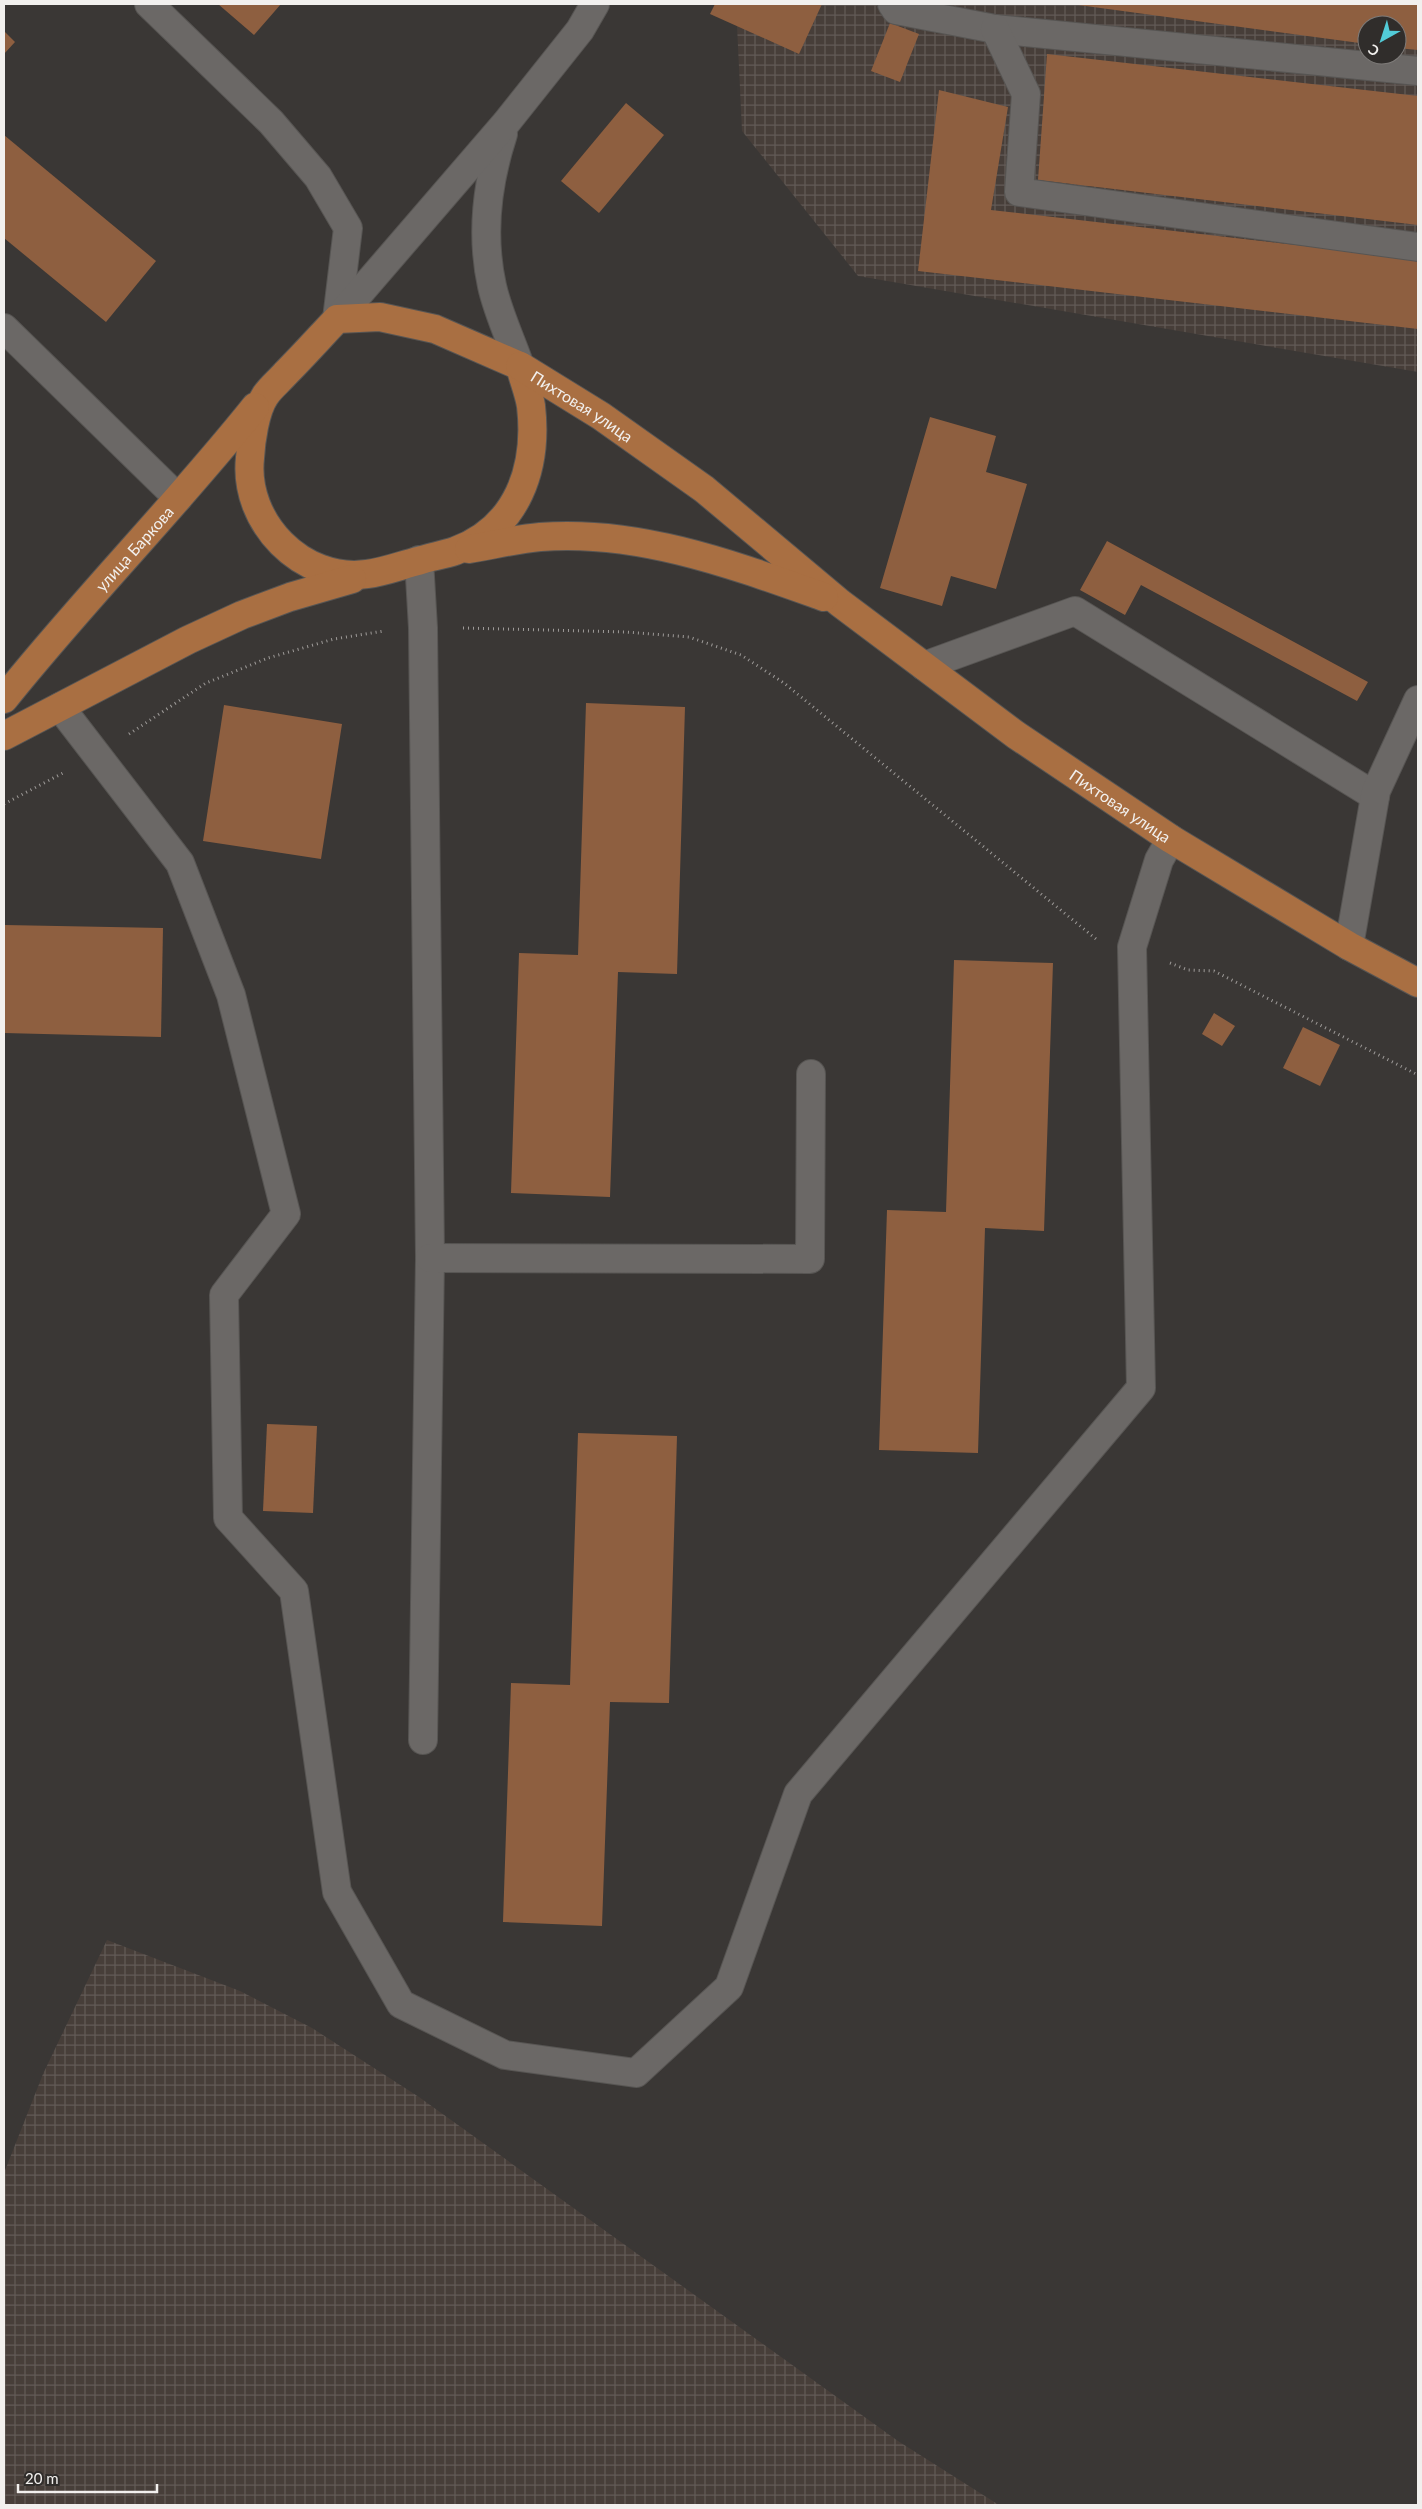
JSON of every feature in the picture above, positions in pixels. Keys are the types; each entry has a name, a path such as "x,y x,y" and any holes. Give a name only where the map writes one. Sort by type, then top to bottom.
{"main road":[{"path":"4,736 188,640 242,615 290,597 456,551 490,531 505,517 518,497 528,475 533,435 531,404 520,366 435,329 380,317 337,319"},
{"name":"улица Баркова","path":"4,700 50,641 178,498 264,397 337,319"},
{"name":"Пихтовая улица","path":"520,366 601,416 704,489 840,603 1016,735 1171,839 1349,946 1418,983"},
{"path":"264,397 252,437 248,470 251,495 261,517 280,544 304,563 328,572 366,575"},
{"name":"Пихтовая улица","path":"456,551 541,537 601,538 681,551 748,570 840,603"}],"street":[{"path":"149,4 271,122 318,177 348,228 337,319"},
{"name":"Пихтовая улица","path":"337,319 506,123 580,30 595,4"},
{"path":"892,4 896,10 995,29 1418,71"},
{"path":"995,29 1026,94 1019,192 1418,247"},
{"name":"Пихтовая улица","path":"506,123 493,165 488,201 488,260 492,288 520,366"},
{"path":"4,328 178,498"},
{"path":"419,560 423,628 430,1258 424,1740"},
{"path":"924,666 1075,611 1375,796"},
{"path":"1349,946 1375,796 1418,700"},
{"path":"60,708 180,863 231,995 286,1214 224,1295 228,1518 294,1592 337,1892 401,2004 505,2055 636,2073 729,1987 798,1794 1141,1388 1132,948 1160,860 1171,839"},
{"path":"430,1258 810,1259 811,1074"}],"path":[{"path":"4,804 97,755 206,683 268,658 334,639 423,628 626,632 689,637 742,655 784,682 1095,938 1132,948 1188,970 1214,971 1418,1075"}],"shaded area":[{"path":"736,4 1418,4 1418,372 858,276 742,131"},
{"path":"107,1940 240,1991 312,2028 419,2097 898,2441 999,2505 4,2505 4,2173 43,2074"}],"building":[{"path":"218,4 281,4 254,35"},
{"path":"715,4 822,4 799,54 710,14"},
{"path":"1071,4 1418,4 1418,50 1407,49 1407,15 1357,15 1357,43"},
{"path":"890,23 919,34 900,82 871,71"},
{"path":"4,31 15,42 4,54"},
{"path":"1047,54 1418,96 1418,225 1038,180"},
{"path":"939,90 1008,107 991,210 1418,259 1418,329 918,271"},
{"path":"626,103 664,135 599,213 561,181"},
{"path":"4,135 156,261 106,322 4,238"},
{"path":"930,417 996,436 986,472 1027,484 996,589 951,576 942,606 880,588"},
{"path":"1107,541 1368,682 1357,701 1141,585 1125,615 1080,590"},
{"path":"586,703 685,707 677,974 618,972 610,1197 511,1193 519,953 578,955"},
{"path":"224,705 342,724 321,859 203,841"},
{"path":"5,925 163,928 161,1037 4,1033"},
{"path":"954,960 1053,963 1044,1231 985,1228 978,1453 879,1450 887,1210 946,1212"},
{"path":"1214,1013 1235,1026 1222,1046 1202,1034"},
{"path":"1303,1027 1340,1045 1320,1086 1283,1068"},
{"path":"267,1424 317,1426 313,1513 263,1511"},
{"path":"578,1433 677,1436 669,1703 610,1702 602,1926 503,1922 511,1683 570,1685"}]}
